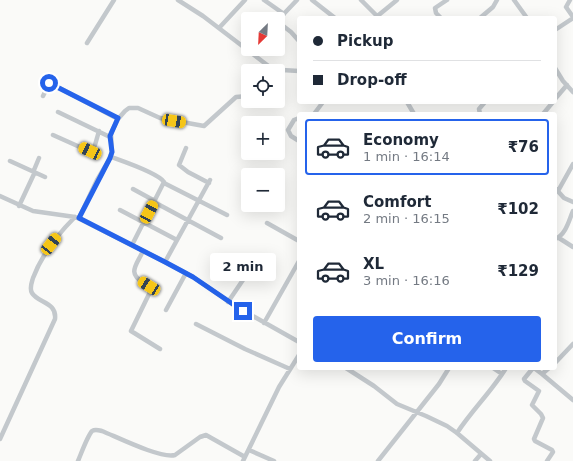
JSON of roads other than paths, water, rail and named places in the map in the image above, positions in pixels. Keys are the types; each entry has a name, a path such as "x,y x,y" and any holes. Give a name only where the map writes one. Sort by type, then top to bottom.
{"street":[{"path":"87,43 114,0"},
{"path":"178,0 241,44"},
{"path":"219,28 244,0"},
{"path":"264,0 281,12"},
{"path":"285,13 297,0"},
{"path":"312,0 332,16"},
{"path":"362,0 375,16"},
{"path":"377,16 397,0"},
{"path":"439,16 436,13 435,8 447,0"},
{"path":"482,16 498,0"},
{"path":"514,0 526,16"},
{"path":"557,29 573,18 566,8 570,0"},
{"path":"285,27 297,39"},
{"path":"257,56 267,64"},
{"path":"285,70 297,70"},
{"path":"557,74 573,92"},
{"path":"43,96 50,83 118,118"},
{"path":"557,98 567,85"},
{"path":"0,439 55,319 55,313 51,307 32,294 31,289 33,280 39,263 51,244 77,218 110,157 112,152 110,136 118,118 129,108 138,108 160,118 204,126 236,97 241,97"},
{"path":"545,112 551,104"},
{"path":"58,112 110,136"},
{"path":"297,118 293,121 288,130 291,136 297,140"},
{"path":"54,135 91,152 95,145 99,131"},
{"path":"165,262 210,182 188,172 178,165 186,148"},
{"path":"110,157 150,173 162,179 164,183 227,215"},
{"path":"19,206 40,158"},
{"path":"10,161 45,177"},
{"path":"557,188 573,164"},
{"path":"132,245 164,183"},
{"path":"134,189 154,202 221,238"},
{"path":"557,190 564,198 573,202"},
{"path":"0,196 19,206 39,212 77,218 186,273 228,302 297,341"},
{"path":"120,210 178,240"},
{"path":"573,211 566,228 557,238 573,247"},
{"path":"267,223 297,240"},
{"path":"143,251 134,274 149,286 151,290 131,331 160,349"},
{"path":"264,323 297,265"},
{"path":"166,310 186,273"},
{"path":"228,302 247,274 249,273 255,276"},
{"path":"196,324 245,349 290,369"},
{"path":"557,361 573,344"},
{"path":"78,461 90,435 96,430 108,433 151,451 172,456 200,437 206,435 244,459 279,387 297,358"},
{"path":"349,370 374,386 391,400 440,422 457,433 490,461"},
{"path":"378,461 439,384 448,370"},
{"path":"496,370 502,374"},
{"path":"457,433 505,370"},
{"path":"531,370 524,379 539,390 539,393 532,404 543,418 534,439 552,450 553,452 547,461"},
{"path":"536,370 573,400"},
{"path":"542,374 547,370"},
{"path":"249,450 274,461"},
{"path":"475,461 481,454"}]}
